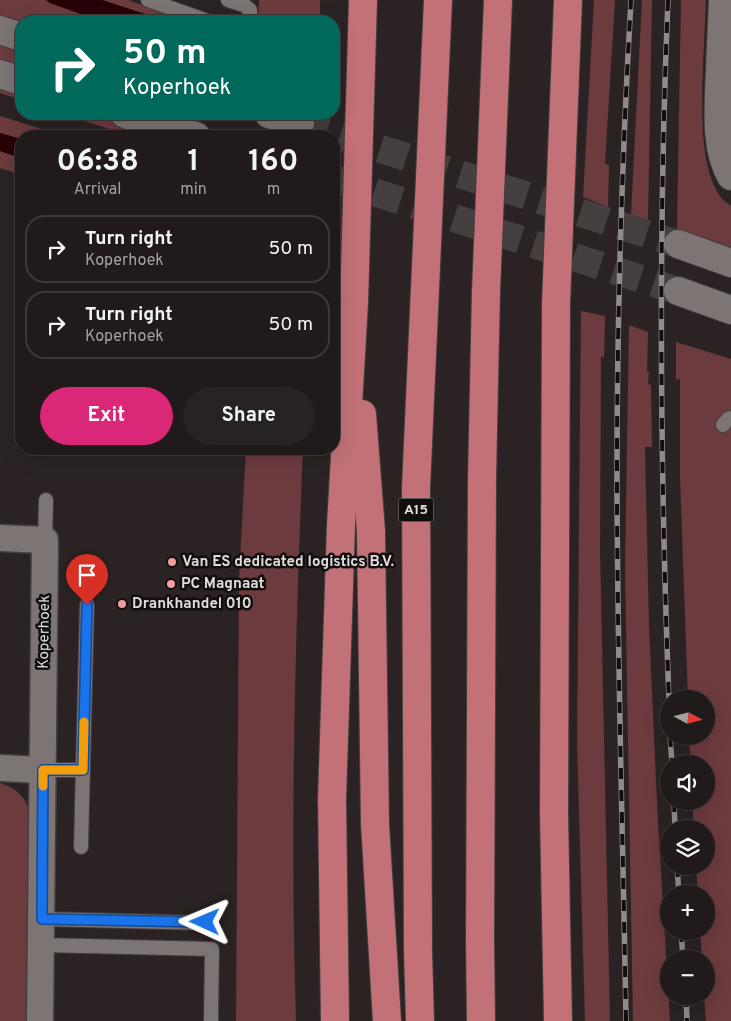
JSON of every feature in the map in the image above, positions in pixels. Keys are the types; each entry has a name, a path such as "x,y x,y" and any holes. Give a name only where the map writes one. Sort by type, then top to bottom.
{"highway":[{"path":"335,1021 332,799 341,525 354,303 364,0"},
{"name":"A15","path":"420,1021 416,488 438,0"},
{"path":"481,1021 482,478 486,291 498,0"},
{"path":"558,1021 554,813 556,314 568,0"},
{"path":"354,303 371,531 375,824 387,1021"}],"main road":[{"path":"724,0 719,121 721,146 731,176"},
{"path":"0,30 15,35"},
{"path":"0,74 15,78"},
{"path":"144,120 177,130"},
{"path":"290,120 300,123"},
{"path":"678,244 731,263"},
{"path":"678,291 731,310"}],"street":[{"path":"0,538 46,540"},
{"name":"Koperhoek","path":"40,1021 46,540"},
{"path":"0,768 43,770"}],"lane":[{"path":"148,0 191,15"},
{"path":"228,0 244,5 250,10 250,15"},
{"path":"46,500 46,540"},
{"path":"81,847 87,605"},
{"path":"43,770 83,770"},
{"path":"42,919 205,922"},
{"path":"41,945 212,949 211,1021"}],"shaded area":[{"path":"0,0 46,0 84,15 15,15 15,27 0,23"},
{"path":"46,0 102,0 148,15 84,15"},
{"path":"102,0 128,0 171,15 148,15"},
{"path":"259,0 320,0 320,15 258,15"},
{"path":"594,0 615,0 605,164 609,165 608,207 583,197"},
{"path":"642,0 652,0 648,220 631,215"},
{"path":"681,0 706,0 702,98 703,135 705,153 714,186 722,199 731,206 731,252 677,231"},
{"path":"0,38 15,43 15,71 0,67"},
{"path":"0,86 15,91 15,98 0,93"},
{"path":"0,116 45,130 15,130 15,137 0,133"},
{"path":"82,120 107,120 139,130 112,130"},
{"path":"0,133 15,137 15,156 0,151"},
{"path":"0,151 15,156 15,173 0,168"},
{"path":"581,311 605,316 604,358 601,356 600,549 610,1021 585,1021 577,742"},
{"path":"629,325 648,332 647,371 649,372 648,384 651,385 652,447 645,447 649,627 662,885 660,885 660,940 665,940 666,950 660,950 660,1005 669,1005 670,1021 633,1021 625,569"},
{"path":"676,342 731,359 731,1021 706,1021 705,1005 715,1005 715,950 701,950 701,940 715,940 715,885 697,885 697,875 715,875 715,820 693,820 693,810 715,810 715,755 690,755 690,745 715,745 715,690 688,690 680,477 680,379 677,379 676,382"},
{"path":"246,455 303,455 293,806 296,1021 236,1021 239,579"},
{"path":"0,783 12,788 21,795 31,817 28,1021 0,1021"}],"tunnel":[{"path":"300,123 322,130"},
{"path":"340,136 678,244"},
{"path":"340,181 678,291"}],"railway":[{"path":"626,1021 618,609 617,413 621,236 631,0"},
{"path":"668,0 663,175 661,351 669,690"},
{"path":"671,745 671,755"},
{"path":"674,810 675,820"},
{"path":"678,875 678,885"},
{"path":"682,940 682,950"},
{"path":"686,1005 687,1021"}],"slow traffic":[{"path":"43,786 43,770 83,770 84,722"}],"place":[{"name":"Van ES dedicated logistics B.V.","path":"172,562"},
{"name":"PC Magnaat","path":"171,584"},
{"name":"Drankhandel 010","path":"122,604"}],"route":[{"path":"87,605 83,770 43,770 42,919 205,922"}]}
